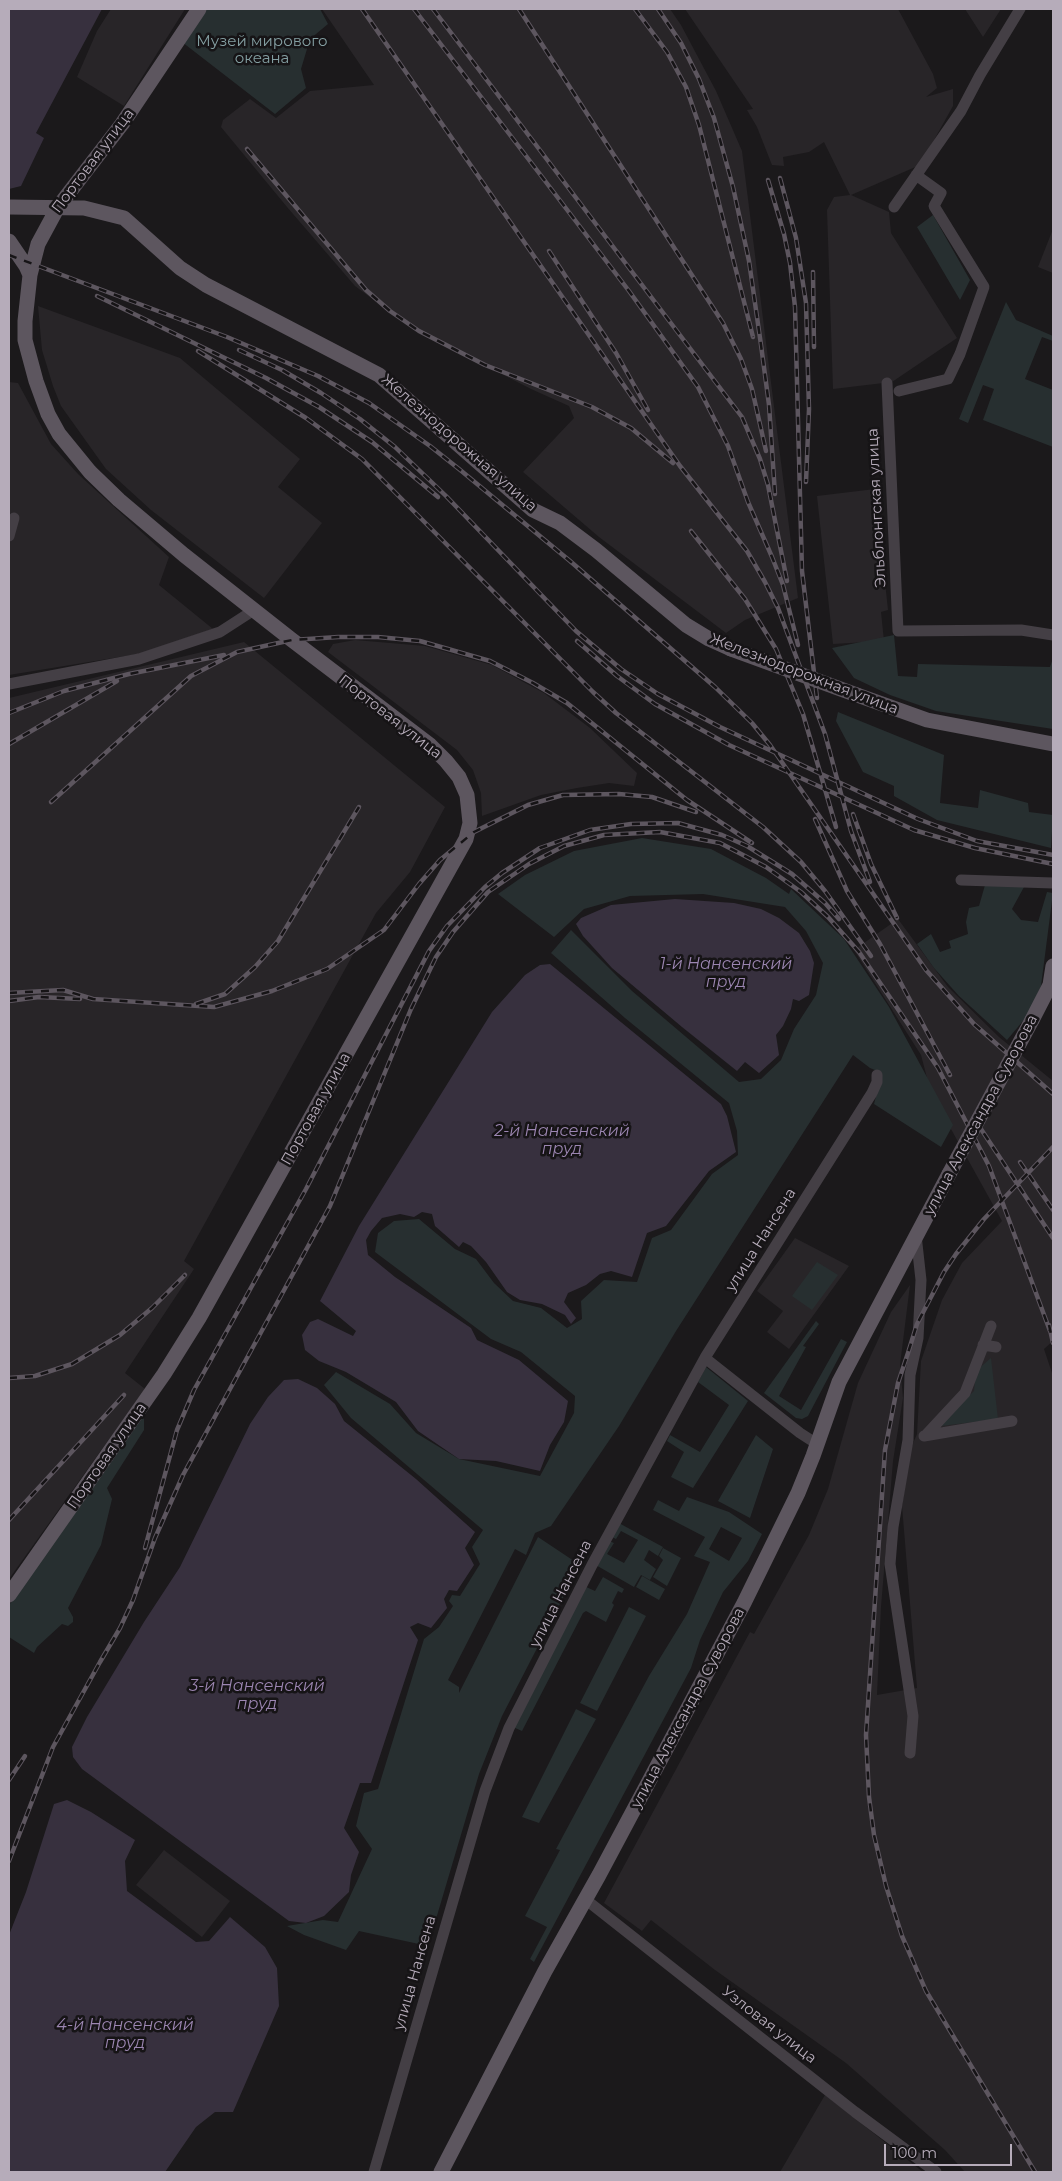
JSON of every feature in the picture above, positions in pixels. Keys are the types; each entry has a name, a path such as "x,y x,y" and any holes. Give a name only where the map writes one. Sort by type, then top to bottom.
{"main road":[{"name":"Портовая улица","path":"9,1595 164,1374 199,1318 466,839 470,823 467,795 459,777 446,760 254,610 113,494 76,456 59,434 41,396 25,340 30,275 38,244 58,207 122,124 199,9"},
{"name":"Железнодорожная улица","path":"9,207 41,209 58,207 84,208 124,218 180,268 206,285 379,374 533,510 560,523 596,550 686,625 709,639 731,649 927,720 994,734 1051,742"},
{"path":"9,240 38,244"},
{"path":"9,240 30,275"},
{"name":"улица Александра Суворова","path":"441,2172 545,1970 744,1603 798,1493 839,1382 1032,1020 1050,985 1053,966"}],"street":[{"path":"894,207 961,111 980,75 1020,9"},
{"path":"899,391 948,379 960,354 984,287 934,206 941,193 916,175"},
{"name":"Эльблонгская улица","path":"887,383 898,631 1021,630 1053,635"},
{"path":"9,536 14,518"},
{"path":"9,684 139,659 220,632 254,610"},
{"path":"961,880 1053,883"},
{"name":"улица Нансена","path":"374,2172 482,1800 509,1728 596,1558 705,1358 872,1093 877,1082 877,1075"},
{"path":"910,1753 913,1716 890,1564 908,1440 910,1375 918,1338 921,1280 916,1235"},
{"path":"925,1436 965,1393 991,1326"},
{"path":"983,1345 996,1347"},
{"path":"705,1358 800,1433 817,1444"},
{"path":"939,1419 941,1406"},
{"path":"908,1440 1012,1422"},
{"name":"Узловая улица","path":"585,1899 855,2112 936,2172"}],"shaded area":[{"path":"111,9 185,9 124,106 77,77 97,31"},
{"path":"322,9 670,9 681,25 716,91 742,151 798,598 745,620 726,633 599,537 523,472 574,418 569,406 531,389 410,327 355,286 221,127 223,120 250,99 276,118 310,91 374,85"},
{"path":"685,9 898,9 933,74 937,88 926,97 953,89 953,106 920,165 851,195 889,212 891,233 957,338 892,382 833,389 827,210 834,197 850,195 824,142 809,152 783,157 784,166 772,165 757,127 747,110 753,109"},
{"path":"965,9 1001,9 983,37"},
{"path":"1053,229 1053,273 1038,267"},
{"path":"38,306 180,358 300,459 278,487 322,523 264,598 151,510 106,469 61,406 42,350"},
{"path":"9,382 18,383 51,444 78,474 169,557 159,585 213,629 138,654 9,675"},
{"path":"875,489 888,610 881,612 884,641 833,644 817,496"},
{"path":"355,640 425,646 492,665 544,693 590,728 637,773 634,786 609,783 541,795 482,816 481,793 473,770 457,750 328,652 333,644"},
{"path":"244,642 445,807 410,872 376,913 184,1261 194,1269 125,1373 145,1389 9,1579 9,698"},
{"path":"898,919 948,987 999,1037 1053,1081 1053,1341 1044,1349 1053,1376 1053,2172 965,2172 945,2150 846,2063 715,1970 651,1920 642,1931 604,1903 750,1632 754,1634 809,1535 828,1489 858,1383 891,1312 910,1285 900,1365 903,1398 893,1461 881,1607 877,1695 917,1688 902,1506 911,1448 917,1434 921,1361 942,1300 962,1263 1002,1221 931,1093 921,1055 854,950"},
{"path":"795,1238 849,1266 789,1349 767,1332 783,1311 757,1291"},
{"path":"164,1850 230,1901 202,1937 136,1885"},
{"path":"825,2095 923,2172 780,2172"}],"green space":[{"name":"Музей мирового океана","path":"205,9 320,9 328,24 310,39 301,69 306,88 275,114 182,42"},
{"path":"933,215 970,280 960,300 917,227"},
{"path":"1006,302 1016,320 1053,336 1053,341 1042,337 1025,379 1053,390 1053,447 983,420 994,389 983,385 968,423 959,419"},
{"path":"894,635 898,676 917,677 918,664 1050,667 1053,658 1053,729 936,711 890,695 854,678 832,648"},
{"path":"838,712 944,755 940,803 978,808 980,790 1028,803 1029,812 1053,815 1051,848 937,820 894,796 894,786 863,772 836,721"},
{"path":"642,838 711,849 766,878 789,894 791,889 844,939 889,1007 953,1125 941,1147 874,1104 882,1073 870,1068 853,1055 676,1331 619,1426 551,1526 535,1533 526,1555 515,1549 448,1680 459,1687 459,1693 538,1537 580,1565 502,1716 479,1774 428,1946 359,1931 346,1950 304,1935 287,1926 323,1920 338,1922 372,1849 356,1826 364,1793 378,1789 424,1639 439,1627 453,1606 449,1601 452,1595 460,1596 480,1564 472,1547 483,1530 351,1418 324,1385 336,1372 390,1404 416,1433 459,1459 540,1476 574,1413 575,1396 521,1352 491,1339 375,1252 378,1233 394,1221 419,1219 455,1249 476,1259 494,1283 513,1301 541,1308 567,1328 582,1319 581,1301 604,1280 637,1282 652,1238 671,1230 712,1174 738,1155 737,1131 729,1103 625,1018 551,953 571,930 632,991 739,1082 761,1079 781,1060 794,1029 816,995 823,963 806,931 785,907 703,894 630,896 584,909 554,937 498,894 525,875 574,851"},
{"path":"985,885 1024,887 1012,909 1021,920 1038,922 1047,892 1053,893 1041,986 1028,1015 1007,1040 959,996 934,968 917,944 931,934 940,952 951,948 949,941 968,934 966,922 969,908 979,906"},
{"path":"817,1262 838,1275 812,1310 792,1296"},
{"path":"816,1321 819,1324 803,1346 806,1347 779,1396 801,1410 841,1339 847,1342 808,1416 802,1419 796,1418 764,1393"},
{"path":"991,1358 998,1419 941,1426 974,1391 976,1371"},
{"path":"706,1367 748,1401 693,1488 671,1477 684,1452 667,1441 670,1435 700,1452 729,1405 698,1382"},
{"path":"144,1415 144,1430 107,1488 112,1499 101,1545 68,1608 73,1617 73,1622 68,1626 62,1624 37,1647 34,1653 9,1637 9,1605"},
{"path":"756,1435 773,1449 750,1518 718,1501"},
{"path":"687,1497 729,1512 762,1534 748,1561 723,1592 700,1640 691,1668 534,1962 530,1959 547,1927 525,1916 560,1850 556,1849 649,1676 687,1614 710,1562 694,1556 705,1537 653,1510 658,1500 679,1511","holes":["721,1527 742,1538 729,1561 709,1549"]},
{"path":"617,1522 663,1547 658,1556 649,1550 644,1560 656,1569 650,1580 641,1575 634,1587 594,1564 607,1540 614,1543 607,1554 624,1563 638,1540 621,1531 616,1539 610,1536"},
{"path":"663,1548 681,1558 667,1586 653,1577 663,1560 659,1556"},
{"path":"642,1576 665,1589 659,1600 636,1587"},
{"path":"603,1577 624,1589 622,1593 618,1591 606,1622 586,1611 583,1613 522,1731 513,1727 584,1586 595,1591"},
{"path":"629,1607 646,1616 597,1711 580,1703"},
{"path":"576,1709 596,1719 539,1823 522,1817"}],"water":[{"path":"9,9 102,9 36,133 44,138 21,186 9,189"},
{"name":"1-й Нансенский пруд","path":"675,899 734,903 761,909 779,918 799,933 810,951 814,963 809,995 799,1001 793,999 791,1009 783,1026 776,1035 779,1055 759,1073 745,1062 737,1071 682,1027 612,968 583,936 576,924 581,918 611,905"},
{"name":"2-й Нансенский пруд","path":"550,964 721,1104 727,1116 736,1152 709,1171 666,1226 647,1233 632,1277 611,1271 600,1274 586,1285 568,1293 564,1302 576,1318 571,1324 565,1315 542,1304 520,1300 507,1292 486,1262 471,1246 463,1242 459,1247 435,1226 432,1214 422,1212 414,1217 400,1214 382,1218 371,1231 366,1240 368,1255 395,1277 471,1328 477,1340 519,1360 568,1401 564,1422 550,1445 540,1471 496,1461 459,1459 418,1431 396,1402 346,1372 319,1361 305,1350 302,1335 310,1322 318,1319 353,1336 356,1331 320,1301 359,1226 492,1012 525,975 540,965"},
{"name":"3-й Нансенский пруд","path":"298,1379 317,1388 335,1404 344,1421 416,1479 475,1532 465,1548 474,1565 457,1591 449,1590 444,1599 447,1608 431,1628 418,1623 410,1627 418,1640 371,1783 360,1783 344,1828 359,1852 351,1875 349,1892 324,1916 306,1923 289,1921 82,1769 73,1757 72,1747 87,1717 144,1622 180,1567 250,1424 268,1397 284,1380"},
{"name":"4-й Нансенский пруд","path":"67,1800 91,1812 135,1840 125,1861 127,1891 196,1942 209,1941 230,1917 265,1947 277,1968 279,2006 233,2112 215,2112 196,2127 165,2172 9,2172 9,1935 26,1892 54,1804"}],"railway":[{"path":"362,9 680,466 747,551 778,608 825,734 851,831 870,882"},
{"path":"414,9 629,291 698,387 728,446 748,502 783,585 798,645"},
{"path":"433,9 742,417 760,459 768,485 787,581"},
{"path":"519,9 723,323 741,359 752,389 766,451"},
{"path":"635,9 667,52 686,87 699,125 753,337"},
{"path":"658,9 681,43 699,79 714,118 733,187 749,261 761,345 769,405 775,494"},
{"path":"247,149 366,290 390,311 419,331 485,365 592,407 631,428 673,463"},
{"path":"780,178 796,238 806,303 809,409 806,482"},
{"path":"768,180 784,234 790,263 795,307 802,571 817,698"},
{"path":"549,251 616,353 648,410"},
{"path":"9,255 227,337 318,376 369,403 459,469 570,561 715,687 752,723 770,745 926,970 974,1024 1053,1094"},
{"path":"813,272 814,347"},
{"path":"97,296 266,378 319,407 372,442 438,497"},
{"path":"239,350 282,370 321,393 360,419 395,447 446,496 576,631 621,669 658,694 720,727 918,819 977,841 1053,855"},
{"path":"198,351 306,418 362,459 593,692 616,713 763,827 801,862 825,891 871,956"},
{"path":"691,531 745,599 776,649 803,714 836,827"},
{"path":"51,802 191,676 237,652 292,640 378,637 420,641 490,661 533,683 567,703 687,800 752,843"},
{"path":"577,641 617,676 655,704 729,745 914,830 975,848 1053,864"},
{"path":"9,713 64,691 129,674 224,655"},
{"path":"9,744 117,681"},
{"path":"9,993 63,990 93,999 214,1007 272,991 327,969 384,930 440,860 474,832 528,805 563,795 619,794 652,797 696,812"},
{"path":"196,1004 225,994 255,967 278,941 359,807"},
{"path":"853,814 871,864 897,918"},
{"path":"815,819 847,891 880,944 950,1075"},
{"path":"145,1548 177,1430 194,1390 306,1189 429,951 447,926 485,887 502,873 540,848 590,830 631,824 678,823 722,835 747,846 792,874 825,903 839,919"},
{"path":"9,1861 53,1747 120,1628 133,1600 155,1538 183,1475 330,1206 411,1009 436,957 453,932 488,892 529,864 564,846 604,835 660,832 720,843 766,867 801,892 828,917 859,952 938,1068 989,1166 1050,1331"},
{"path":"9,1001 39,997 80,999"},
{"path":"975,1120 1053,1238"},
{"path":"1035,2172 926,1991 902,1936 886,1886 874,1835 869,1797 866,1735 885,1450 898,1383 917,1324 944,1272 984,1219 1053,1147"},
{"path":"1020,1162 1053,1210"},
{"path":"9,1378 35,1376 72,1364 120,1335 152,1308 185,1275"},
{"path":"1049,1325 1053,1343"},
{"path":"9,1520 124,1395"},
{"path":"9,1780 25,1756"}]}
